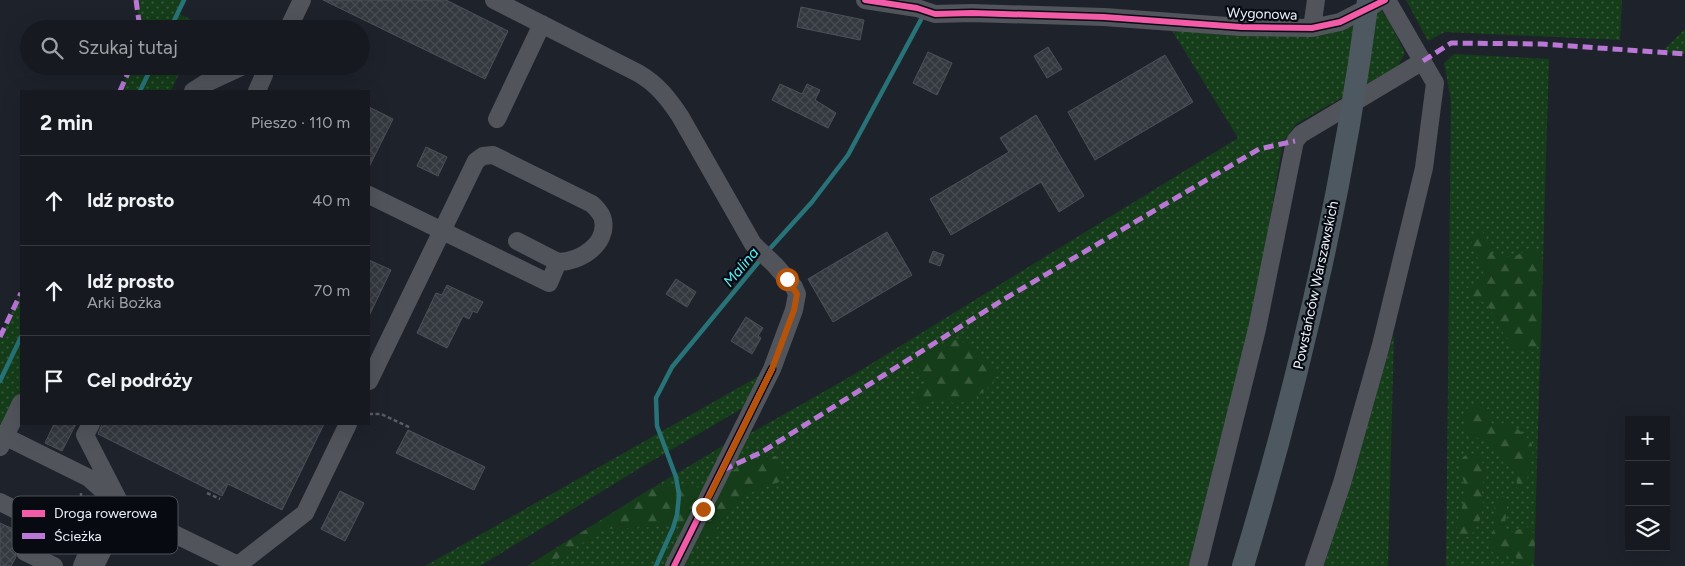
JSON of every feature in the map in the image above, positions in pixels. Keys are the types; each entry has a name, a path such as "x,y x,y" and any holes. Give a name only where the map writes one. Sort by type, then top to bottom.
{"main road":[{"name":"Powstańców Warszawskich","path":"1243,566 1274,460 1302,350 1337,191 1354,96 1368,0"}],"street":[{"path":"292,20 302,0"},
{"path":"494,0 638,72 659,88 680,116 752,244 775,265 794,287 797,294 794,310 772,369 674,566"},
{"name":"Wygonowa","path":"865,0 917,8 934,14 954,15 972,13 1104,17 1241,27 1312,28 1340,22 1386,0"},
{"path":"1312,28 1316,0"},
{"path":"1314,566 1342,483 1381,345 1424,168 1435,83 1386,0"},
{"path":"497,119 542,24"},
{"path":"1198,566 1257,329 1295,141 1301,134 1423,60"},
{"path":"195,90 226,75"},
{"path":"257,90 264,75"},
{"path":"370,379 476,161 483,156 493,155 592,204 600,212 603,220 603,231 599,241 584,254 564,262 558,262 517,241"},
{"path":"370,195 549,283 558,262"},
{"path":"20,405 2,439 89,478 109,496"},
{"path":"90,425 85,435 116,496"},
{"path":"178,536 238,565 305,513 348,425"},
{"path":"0,502 12,508"},
{"path":"29,554 54,566"},
{"path":"82,566 87,554"},
{"path":"95,566 101,554"}],"path":[{"path":"370,414 381,414 411,428"},
{"path":"80,489 80,496"},
{"path":"207,493 220,499"}],"green space":[{"path":"136,0 184,0 178,13 191,20 139,20"},
{"path":"1406,0 1622,0 1620,40 1445,32 1428,41"},
{"path":"1379,9 1388,19 1405,53 1398,66 1296,124 1283,142 1258,289 1198,566 527,566 731,441 749,434 853,375 1238,138 1171,29 1313,36"},
{"path":"1685,29 1685,54 1662,52"},
{"path":"1454,54 1549,59 1534,566 1446,566 1451,100 1444,63"},
{"path":"127,75 179,75 171,90 120,90"},
{"path":"1482,230 1494,256 1514,257 1530,248 1540,251 1543,255 1541,339 1538,346 1532,352 1518,351 1500,329 1485,303 1467,295 1466,289 1479,280 1483,274 1482,265 1473,250 1471,237 1477,231"},
{"path":"20,295 20,405 0,447 0,337"},
{"path":"1394,334 1388,566 1324,566"},
{"path":"954,340 964,342 997,372 992,384 968,400 955,404 943,399 936,399 919,407 913,402 912,398 926,384 912,363 932,349"},
{"path":"766,372 748,405 645,465 480,566 425,566"},
{"path":"1477,403 1489,407 1489,420 1493,424 1505,423 1512,425 1531,442 1532,455 1526,484 1522,490 1517,488 1516,469 1504,464 1491,443 1473,436 1467,430 1465,418 1467,407"},
{"path":"1470,453 1481,459 1484,470 1482,514 1477,527 1469,537 1457,535 1457,523 1465,494 1460,464 1461,460"},
{"path":"776,456 784,471 783,480 744,497 722,520 712,536 693,535 675,523 654,527 604,529 546,566 540,563 541,558 652,488 674,485 710,487 739,467 757,460"},
{"path":"1504,496 1507,506 1505,530 1509,533 1530,527 1535,537 1534,566 1520,566 1516,557 1499,555 1489,550 1495,522 1494,501"}],"building":[{"path":"323,0 446,0 508,31 485,79 370,23 370,20 364,20"},
{"path":"801,7 864,20 860,40 797,27"},
{"path":"1048,47 1062,69 1047,78 1034,56"},
{"path":"928,52 952,63 937,95 913,83"},
{"path":"1165,55 1193,102 1095,160 1068,112"},
{"path":"780,84 802,94 807,84 820,90 815,100 836,113 828,128 772,100"},
{"path":"370,108 393,119 370,165"},
{"path":"1036,115 1084,196 1059,212 1041,182 951,235 930,199 1009,152 1000,138"},
{"path":"426,147 447,157 438,176 417,166"},
{"path":"887,232 912,275 833,322 808,279"},
{"path":"933,251 944,255 940,266 929,262"},
{"path":"370,260 391,270 370,314"},
{"path":"676,279 696,292 687,307 666,294"},
{"path":"447,285 483,302 477,313 473,311 469,319 463,316 447,348 417,333 436,293 442,295"},
{"path":"746,317 763,328 758,336 761,338 752,354 731,341"},
{"path":"54,425 75,425 62,451 45,443"},
{"path":"102,425 324,425 282,510 228,484 222,496 98,434"},
{"path":"408,430 485,467 474,490 396,453"},
{"path":"340,491 364,503 345,541 321,529"},
{"path":"0,523 12,528 12,554 16,554 16,557 11,566 0,566"}],"waterway":[{"path":"174,20 184,0"},
{"name":"Malina","path":"766,253 812,202 848,155 924,14"},
{"path":"140,90 148,75"},
{"name":"Malina","path":"656,566 673,528 677,515 679,495 676,477 657,426 656,398 672,367 761,259"},
{"path":"0,381 20,339"}],"marked path":[{"path":"136,0 139,20"},
{"path":"1423,61 1451,43 1542,44 1685,54"},
{"path":"120,90 127,75"},
{"path":"723,470 762,452 1006,298 1259,149 1295,141"},
{"path":"0,337 20,295"}],"cycle path":[{"path":"865,0 917,8 935,14 972,13 1104,17 1241,27 1312,28 1340,22 1385,0"},
{"path":"674,566 772,369"}],"route":[{"path":"703,509 740,430 772,369 794,310 797,294 787,279"}]}
